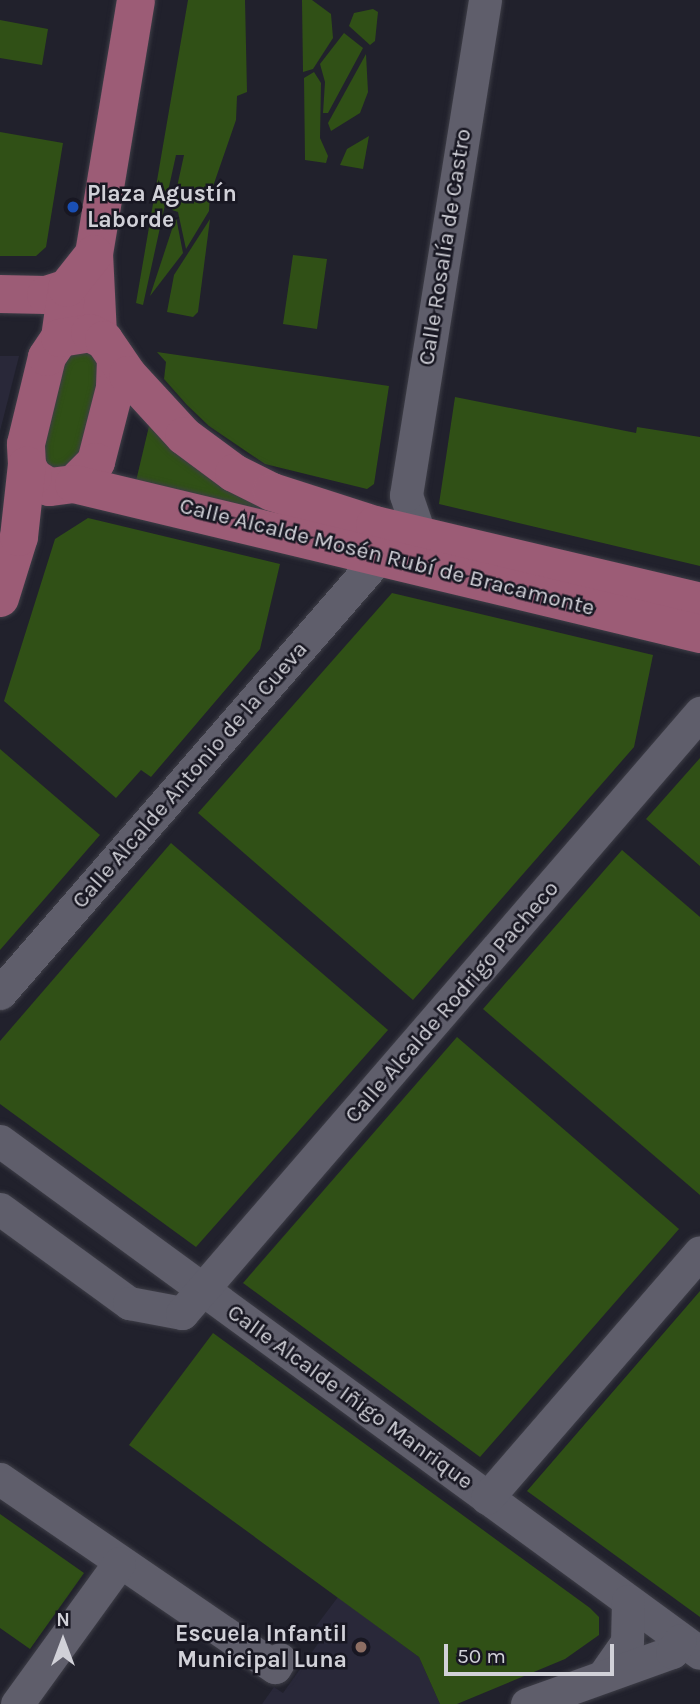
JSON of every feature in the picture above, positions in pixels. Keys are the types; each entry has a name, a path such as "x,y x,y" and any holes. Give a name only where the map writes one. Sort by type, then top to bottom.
{"main road":[{"path":"0,598 19,537 27,465 26,444 47,357 75,324 94,254 136,0"},
{"path":"75,324 94,254"},
{"path":"0,294 75,324 115,388 96,463 67,486 19,537"},
{"name":"Calle Alcalde Mosén Rubí de Bracamonte","path":"0,315 32,322 75,324 158,412 234,473 378,541 420,536 700,602"},
{"name":"Calle Alcalde Mosén Rubí de Bracamonte","path":"27,465 33,477 67,486 378,541 700,634"}],"street":[{"name":"Calle Rosalía de Castro","path":"420,536 406,495 485,0"},
{"path":"378,541 406,495"},
{"name":"Calle Alcalde Antonio de la Cueva","path":"0,993 378,541"},
{"name":"Calle Alcalde Rodrigo Pacheco","path":"0,1209 129,1303 182,1313 700,713"},
{"name":"Calle Alcalde Iñigo Manrique","path":"0,1141 690,1646"},
{"path":"487,1498 700,1252"},
{"path":"0,1479 119,1563 127,1564 278,1663"},
{"path":"17,1704 119,1563"},
{"path":"604,1675 627,1642 628,1601"},
{"path":"527,1704 690,1646"}],"shaded area":[{"path":"0,356 19,356 0,431"},
{"name":"Escuela Infantil Municipal Luna","path":"338,1597 419,1657 440,1704 262,1704 274,1687 283,1693 322,1638 313,1630"}],"green space":[{"path":"188,0 245,0 247,92 237,96 236,120 210,195 209,211 186,249 178,212 172,210 184,155 176,155 143,305 136,303"},
{"path":"302,0 312,0 331,14 333,38 313,69 303,72"},
{"path":"373,9 378,12 375,41 370,45 349,26 354,13"},
{"path":"0,20 48,29 42,65 0,58"},
{"path":"344,33 363,48 328,113 323,113 325,82 320,64"},
{"path":"366,54 368,92 360,113 331,131 328,123"},
{"path":"314,72 321,83 320,138 328,156 326,163 305,160 304,78"},
{"path":"0,132 63,143 46,247 36,256 0,256"},
{"path":"369,136 363,169 340,165 347,149"},
{"path":"176,217 183,253 150,296"},
{"path":"210,219 198,312 193,317 167,312 174,275"},
{"path":"293,255 327,259 317,329 283,324"},
{"path":"87,348 102,370 79,458 56,471 41,458 62,359"},
{"path":"157,352 389,386 374,484 367,489 265,464 209,426 187,405 164,379 166,362"},
{"path":"455,397 636,433 637,427 700,437 700,566 439,504"},
{"path":"150,422 306,527 136,481"},
{"path":"88,518 280,564 260,649 151,777 141,770 116,798 4,701 55,539"},
{"path":"392,593 653,655 634,747 413,1000 198,813"},
{"path":"0,749 100,835 0,950"},
{"path":"700,758 700,866 646,819"},
{"path":"171,843 388,1030 196,1247 0,1104 0,1041"},
{"path":"622,850 700,917 700,1195 483,1009"},
{"path":"457,1037 679,1229 480,1457 243,1283"},
{"path":"700,1291 700,1617 527,1491"},
{"path":"213,1333 590,1608 599,1617 599,1635 565,1659 457,1704 440,1704 419,1657 129,1445"},
{"path":"0,1514 84,1573 30,1649 0,1628"}],"place":[{"name":"Plaza Agustín Laborde","path":"73,207"},
{"name":"Escuela Infantil Municipal Luna","path":"361,1647"}]}
